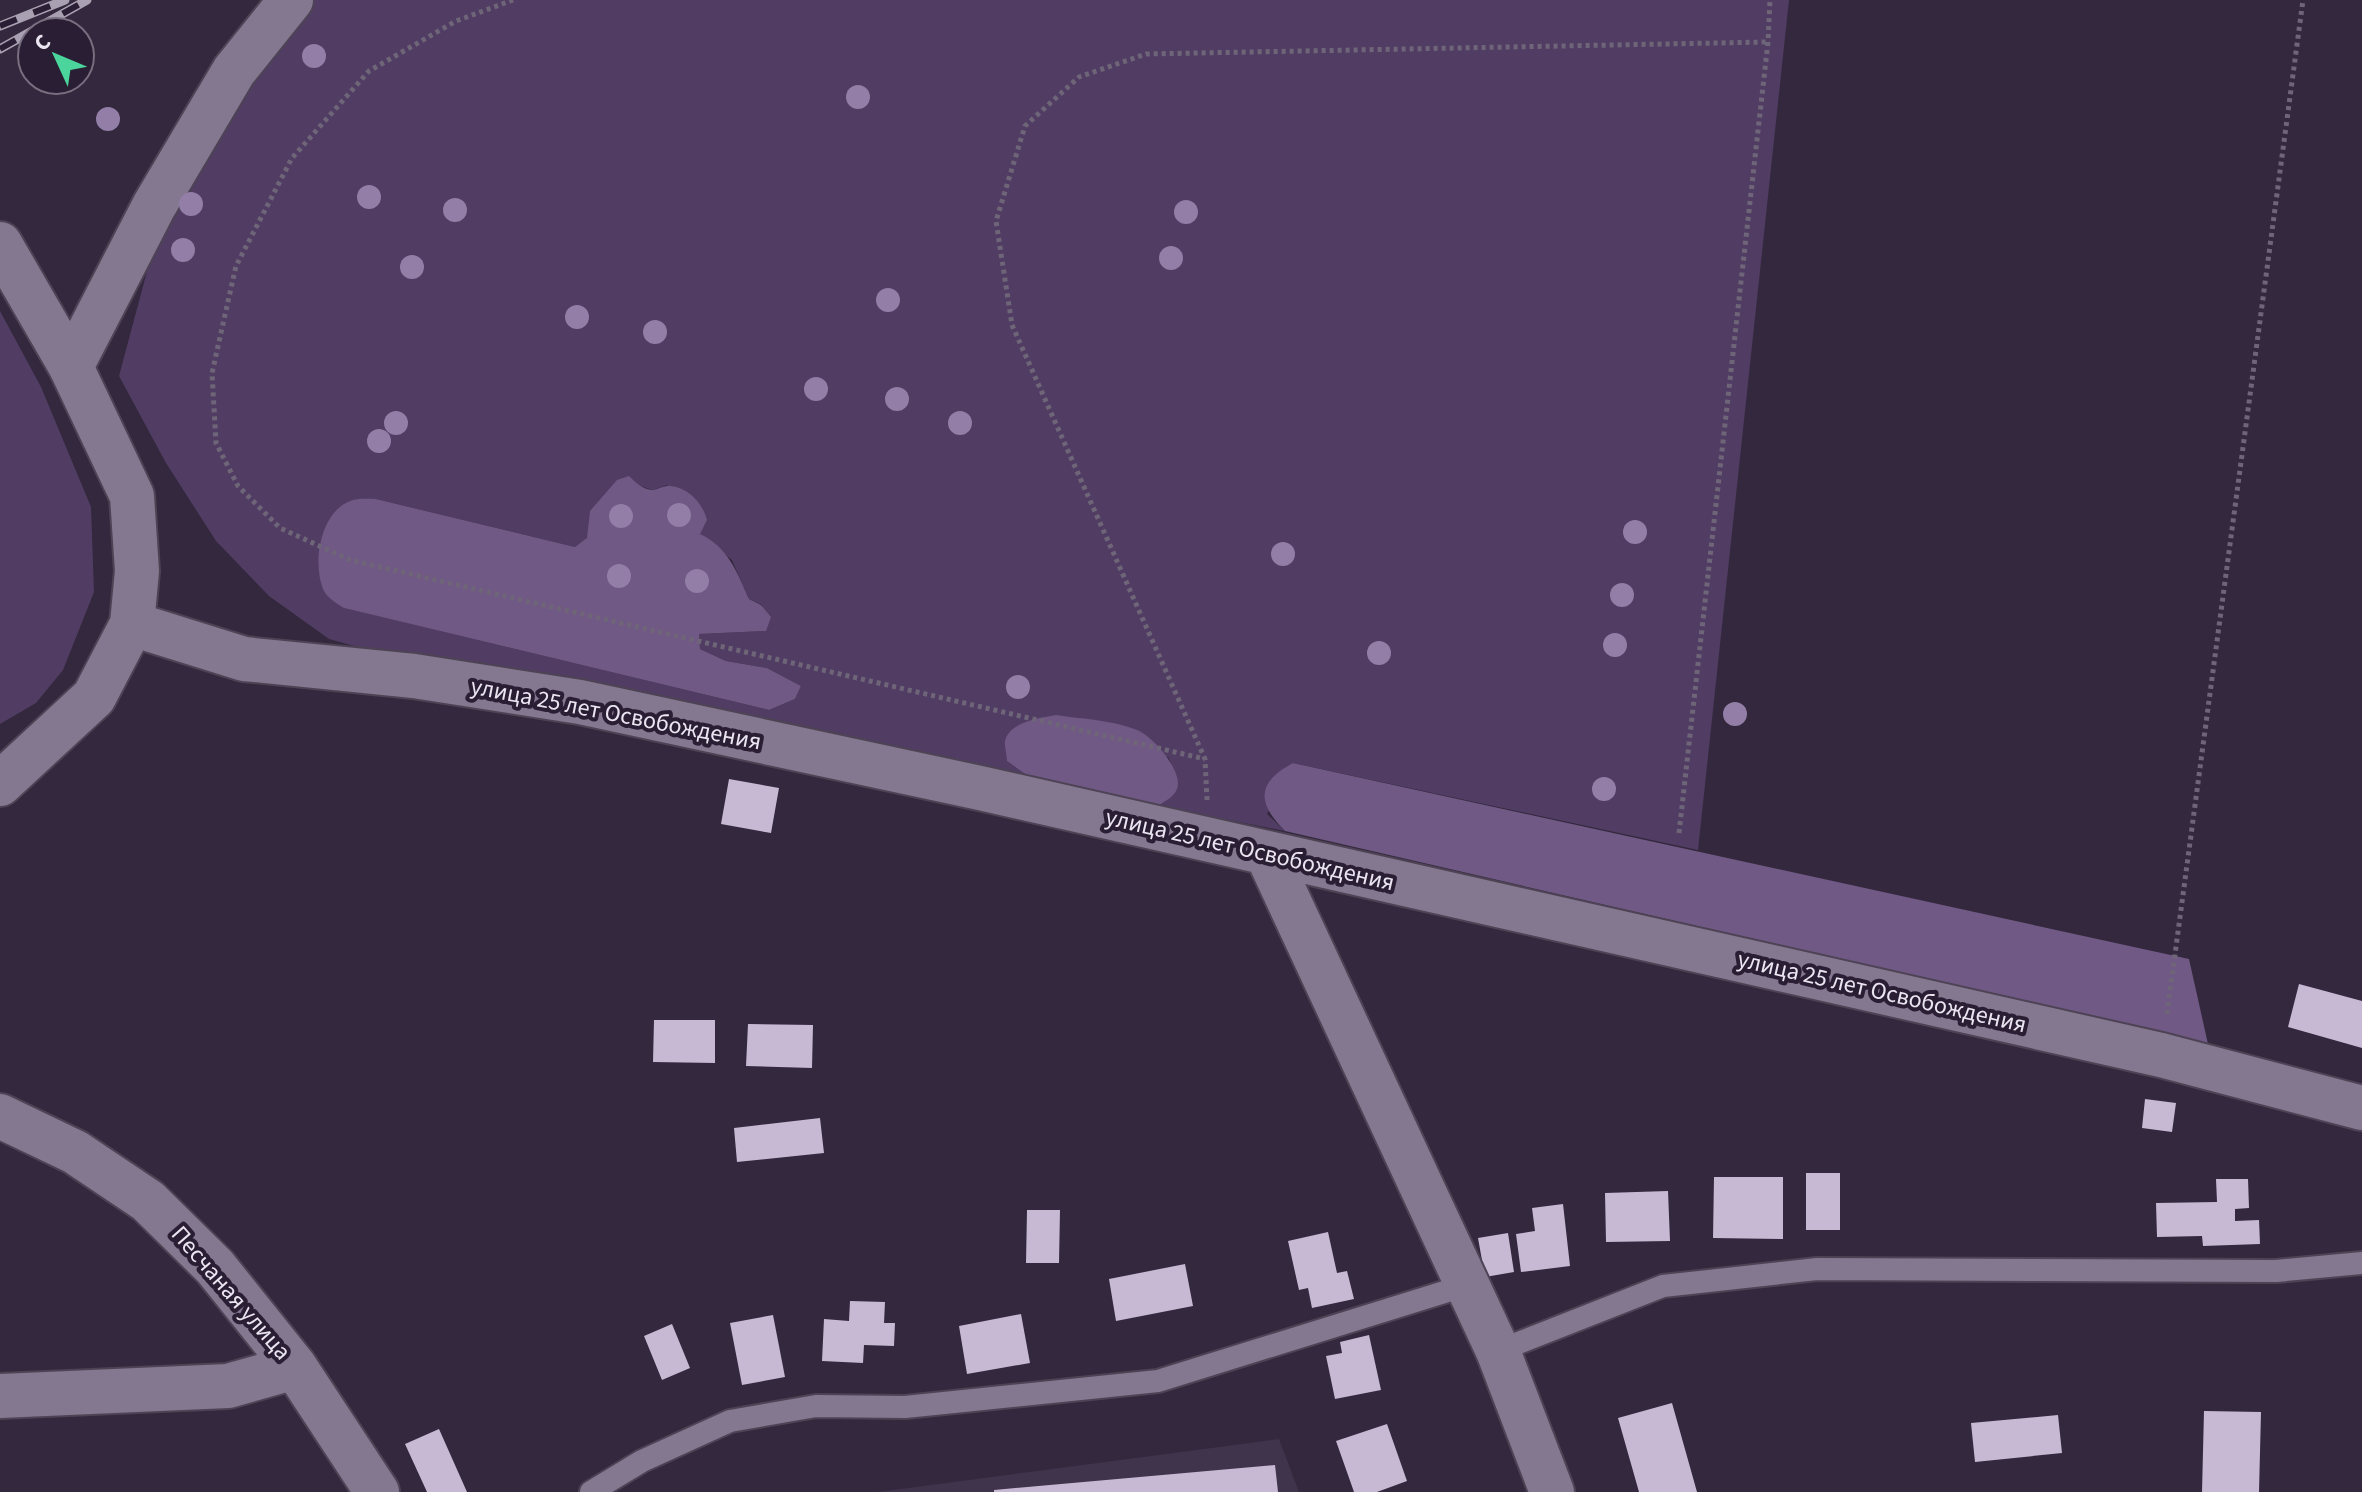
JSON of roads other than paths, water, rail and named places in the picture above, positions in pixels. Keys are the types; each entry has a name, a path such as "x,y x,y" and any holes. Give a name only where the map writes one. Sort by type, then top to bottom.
{"street":[{"path":"71,367 154,206 234,71 291,0"},
{"path":"0,244 71,367 132,496 137,571 132,624 94,697 0,784"},
{"name":"улица 25 лет Освобождения","path":"132,624 244,659 414,676 580,702 980,788 2161,1055 2362,1108"},
{"path":"1267,854 1498,1351 1552,1492"},
{"name":"Песчаная улица","path":"0,1116 75,1152 148,1201 215,1267 295,1367 377,1492"},
{"path":"0,1396 228,1386 295,1367"}],"lane":[{"path":"1498,1351 1663,1286 1817,1269 2276,1271 2362,1263"},
{"path":"591,1492 642,1461 730,1421 816,1406 905,1407 1158,1381 1467,1285"}],"railway":[{"path":"0,26 65,0"},
{"path":"0,49 87,0"}]}
